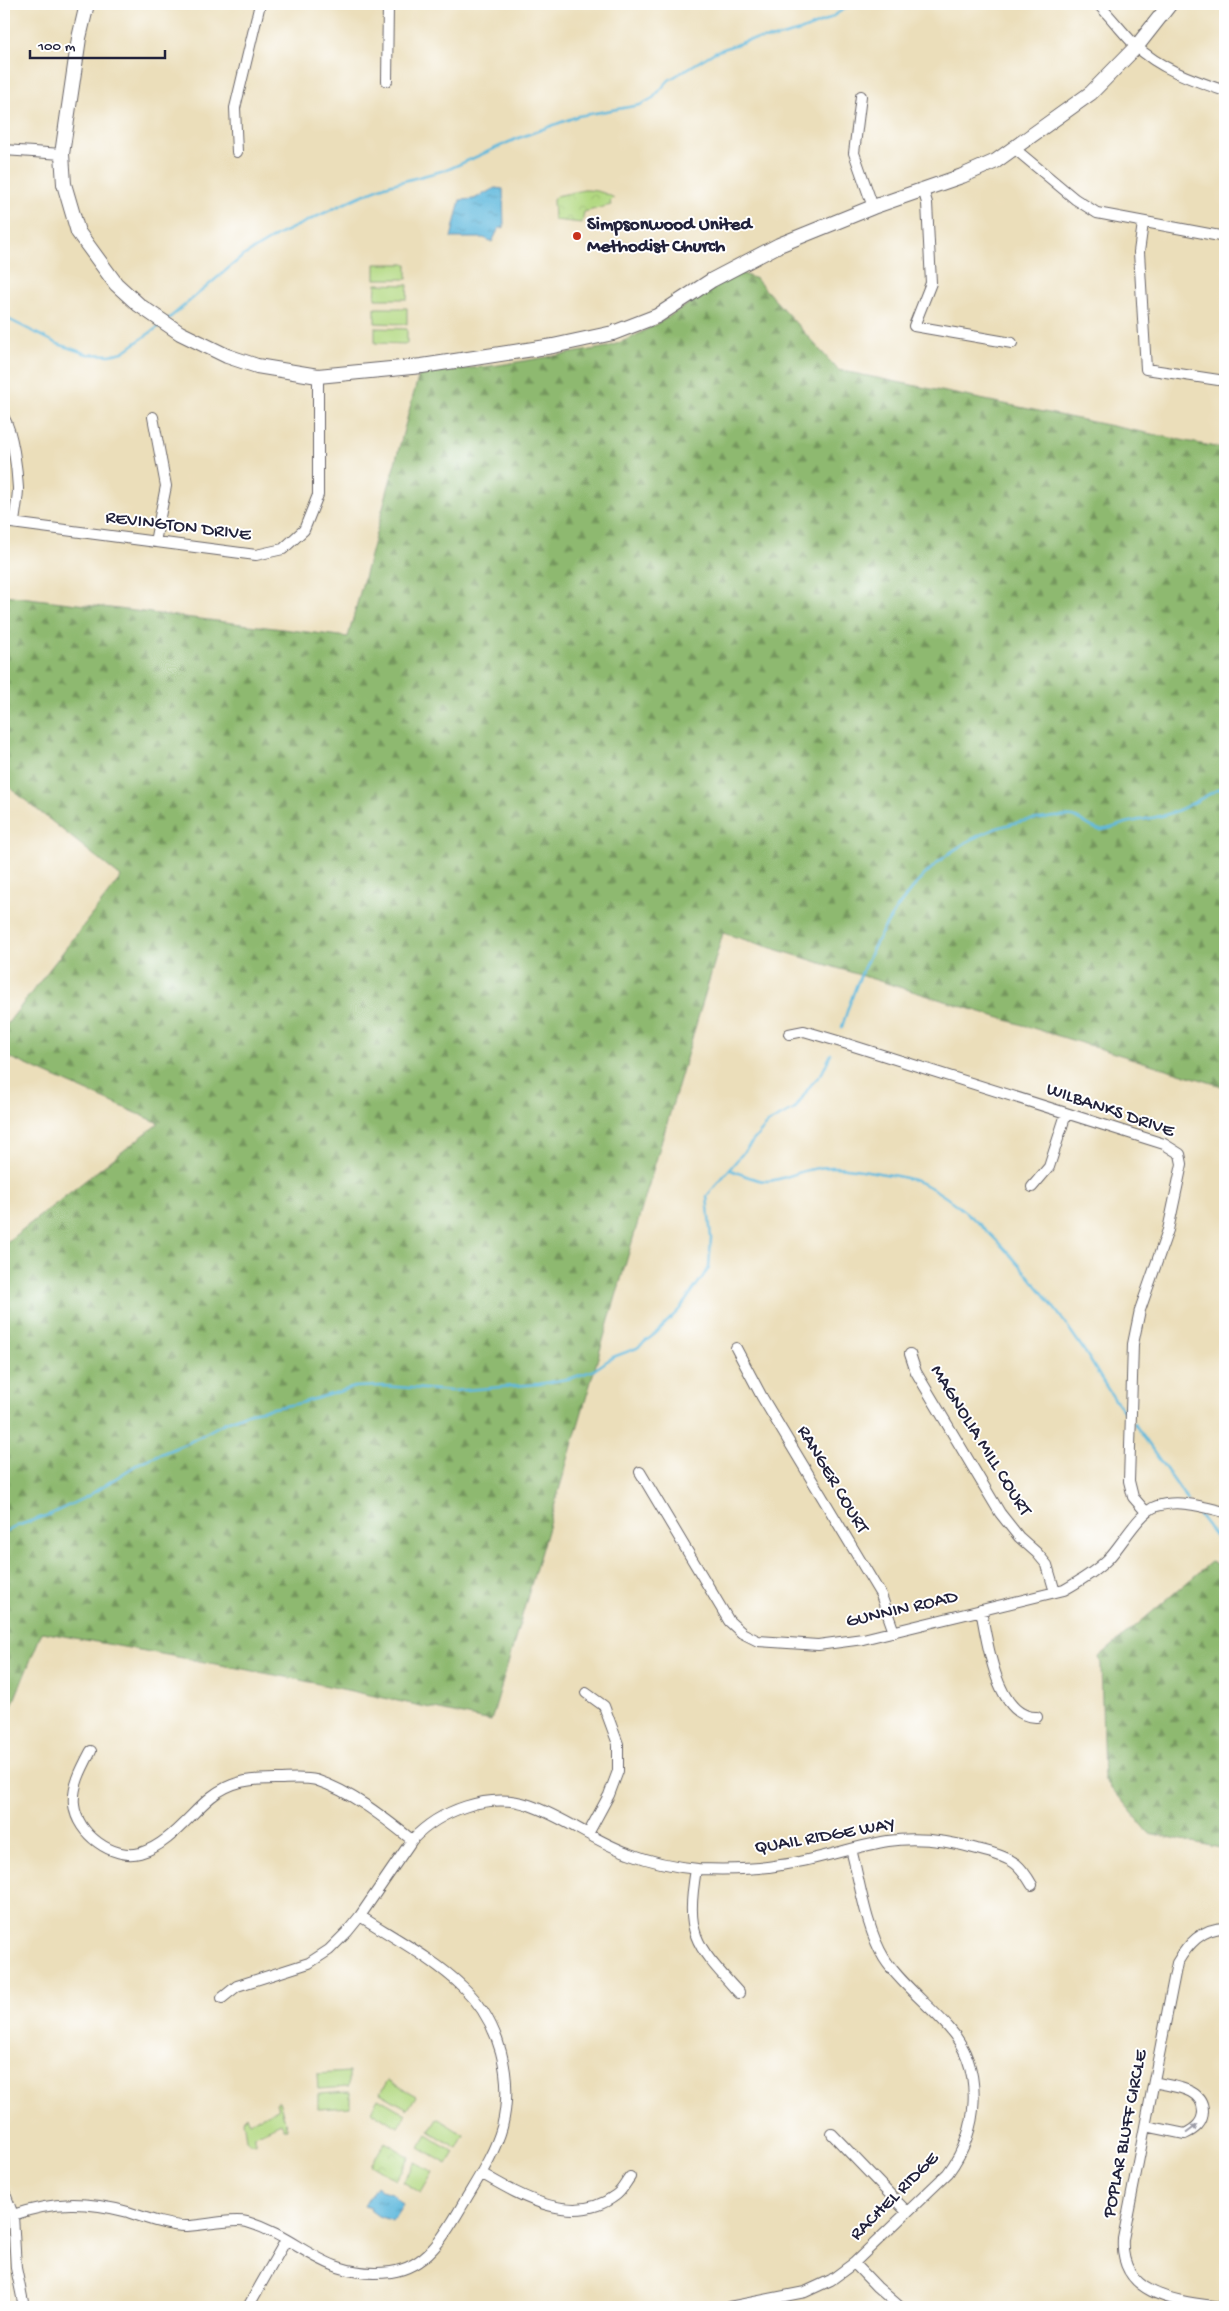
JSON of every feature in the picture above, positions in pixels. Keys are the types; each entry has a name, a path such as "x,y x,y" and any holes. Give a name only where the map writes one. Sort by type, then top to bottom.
{"street":[{"path":"86,4 79,38 62,154 64,184 78,232 116,284 139,305 180,333 227,356 257,366 288,373 318,376 422,366 553,346 613,333 657,316 712,280 779,246 873,207 962,176 996,161 1092,93 1136,46 1170,4"},
{"path":"237,152 235,108 260,4"},
{"path":"387,81 388,4"},
{"path":"1098,4 1136,46 1165,67 1181,75 1225,90"},
{"path":"861,96 854,153 873,207"},
{"path":"1015,149 1075,200 1096,213 1225,237"},
{"path":"4,150 62,154"},
{"path":"923,188 927,203 931,283 914,326 1012,343"},
{"path":"1143,223 1140,252 1146,369 1225,381"},
{"name":"REVINGTON DRIVE","path":"9,523 256,554 283,549 304,530 318,495 318,376"},
{"path":"4,418 12,444 18,488 9,523"},
{"path":"153,418 166,486 155,542"},
{"name":"WILBANKS DRIVE","path":"789,1034 804,1031 1164,1144 1180,1154 1182,1164 1168,1230 1140,1310 1133,1344 1129,1481 1134,1497 1146,1512"},
{"path":"1032,1187 1049,1167 1066,1114"},
{"name":"RANGER COURT","path":"736,1348 762,1397 881,1595 894,1632"},
{"name":"MAGNOLIA MILL COURT","path":"910,1354 916,1372 1000,1513 1019,1537 1047,1565 1055,1592"},
{"name":"GUNNIN ROAD","path":"640,1472 729,1620 742,1633 758,1641 818,1646 894,1632 1064,1590 1088,1577 1108,1559 1146,1512"},
{"path":"1146,1512 1156,1506 1166,1504 1190,1504 1225,1512"},
{"path":"981,1610 1000,1687 1014,1708 1029,1718 1037,1717"},
{"path":"586,1693 604,1706 618,1744 618,1771 609,1795 588,1834"},
{"path":"91,1752 81,1769 76,1786 74,1806 82,1826 96,1840 115,1853 140,1853 156,1846 222,1788 238,1781 260,1779 318,1781 352,1796 412,1840"},
{"name":"QUAIL RIDGE WAY","path":"222,1998 237,1986 310,1963 329,1950 360,1916 412,1840 423,1828 454,1810 474,1804 505,1802 528,1805 627,1853 696,1869 753,1868 780,1865 888,1841 909,1839 956,1844 987,1852 1016,1864 1032,1885"},
{"name":"RACHEL RIDGE","path":"728,2307 806,2292 830,2280 854,2263 948,2173 959,2158 973,2114 974,2096 970,2066 962,2047 951,2029 885,1959 874,1938 851,1849"},
{"path":"696,1869 690,1905 691,1924 697,1942 709,1959 739,1993"},
{"path":"13,2214 49,2206 80,2202 186,2226 243,2221 286,2240 336,2268 368,2274 394,2272 420,2261 440,2243 481,2173 501,2128 506,2106 505,2065 493,2030 482,2008 464,1988 434,1964 360,1916"},
{"name":"POPLAR BLUFF CIRCLE","path":"1222,2307 1188,2303 1149,2292 1129,2274 1122,2255 1123,2239 1177,1963 1187,1946 1203,1933 1225,1928"},
{"path":"1146,2126 1185,2134 1196,2128 1203,2116 1203,2102 1197,2095 1190,2091 1154,2082"},
{"path":"832,2134 907,2212"},
{"path":"481,2173 539,2203 570,2209 590,2206 617,2195 630,2177"},
{"path":"4,2191 13,2214 16,2268 24,2307"},
{"path":"248,2307 286,2240"},
{"path":"854,2263 876,2287 900,2307"}],"green space":[{"path":"584,190 607,194 614,198 610,202 611,205 584,212 582,223 554,220 553,200 556,196"},
{"path":"375,264 407,264 407,279 375,279"},
{"path":"738,272 756,279 838,370 1225,449 1225,1087 723,933 491,1721 286,1677 42,1632 4,1725 4,1244 159,1123 4,1055 4,1028 121,877 4,783 4,595 348,637 419,374 499,365 608,347 631,338 662,321"},
{"path":"376,284 408,285 407,299 375,299"},
{"path":"375,308 407,308 407,324 375,323"},
{"path":"375,328 407,329 407,344 375,343"},
{"path":"1211,1562 1225,1567 1225,1849 1149,1833 1104,1779 1101,1664 1099,1657"},
{"path":"349,2072 349,2087 318,2089 317,2074"},
{"path":"388,2080 416,2096 408,2109 380,2093"},
{"path":"350,2092 350,2107 318,2109 318,2094"},
{"path":"378,2098 406,2114 398,2127 371,2111"},
{"path":"279,2101 287,2129 284,2129 281,2123 255,2135 255,2143 249,2143 246,2139 243,2120 247,2116 250,2122 278,2109 276,2103"},
{"path":"437,2118 464,2135 457,2148 429,2131"},
{"path":"427,2135 454,2152 447,2164 419,2148"},
{"path":"385,2142 410,2157 396,2180 371,2165"},
{"path":"415,2162 433,2172 421,2193 403,2182"}],"water":[{"path":"495,188 503,189 504,228 499,228 492,242 484,238 451,238 460,200 474,199"},
{"path":"376,2186 381,2190 392,2193 403,2204 392,2221 378,2216 370,2210 371,2208 364,2206"}],"waterway":[{"path":"167,320 243,256 278,235 358,197 385,186 449,169 516,139 578,116 640,105 653,98 669,80 715,52 749,40 774,38 800,31 827,20 852,4"},
{"path":"4,317 58,344 87,354 110,355 123,352 161,325"},
{"path":"842,1027 854,991 888,922 910,891 936,864 965,843 999,827 1065,816 1073,817 1100,830 1106,829 1169,814 1225,786"},
{"path":"4,1533 17,1526 51,1514 88,1496 141,1462 190,1442 224,1423 251,1412 301,1403 355,1387 383,1386 452,1391 539,1384 572,1378 594,1370 613,1357 637,1348 655,1334 679,1310 709,1268 711,1238 707,1196 768,1123 795,1109 810,1086 822,1073 831,1054"},
{"path":"730,1170 766,1181 813,1169 840,1167 901,1177 918,1181 928,1186 949,1199 970,1216 1010,1255 1047,1298 1083,1349 1113,1398 1127,1415"},
{"path":"1134,1423 1188,1501"},
{"path":"1194,1509 1225,1549"}],"place":[{"name":"Simpsonwood United Methodist Church","path":"577,236"}]}
